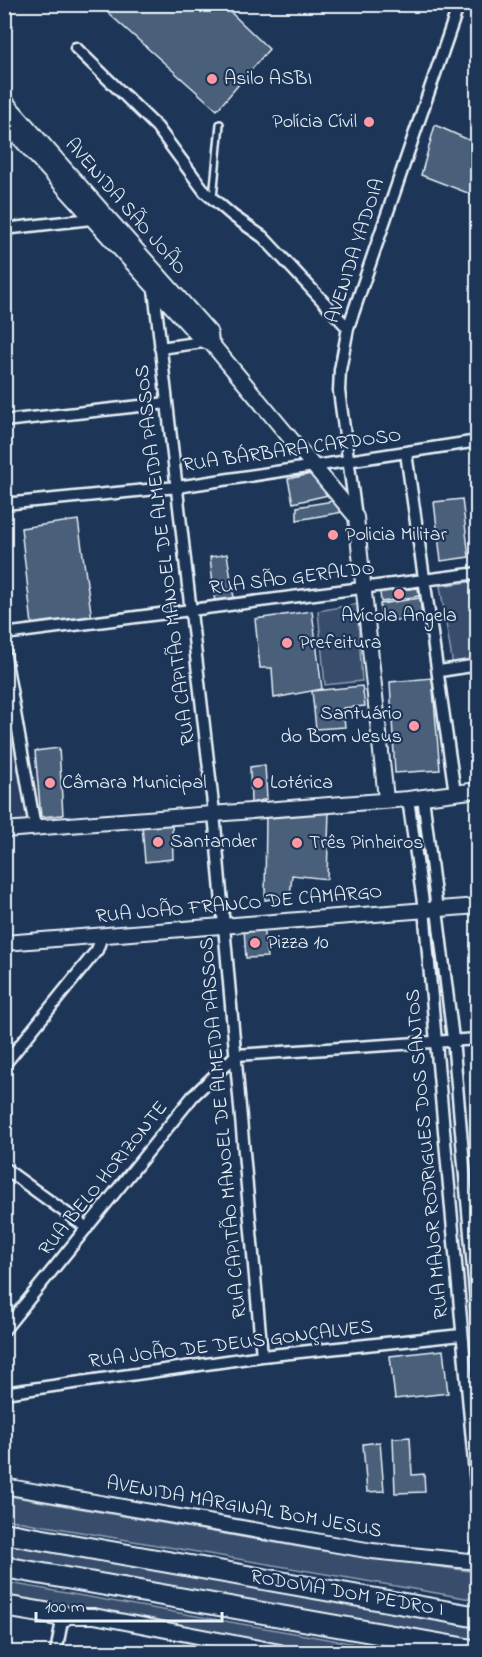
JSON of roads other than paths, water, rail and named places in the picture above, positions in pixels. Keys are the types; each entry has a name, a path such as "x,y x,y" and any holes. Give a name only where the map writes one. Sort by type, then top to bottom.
{"highway":[{"name":"RODOVIA DOM PEDRO I","path":"4,1533 477,1617"},
{"name":"RODOVIA DOM PEDRO I","path":"4,1567 477,1651"},
{"path":"4,1606 63,1616"},
{"path":"445,1611 477,1610"}],"street":[{"name":"AVENIDA YADOIA","path":"356,517 346,459 339,391 340,370 348,328 459,4"},
{"path":"76,48 157,127 213,200 263,237 348,328"},
{"name":"AVENIDA SÃO JOÃO","path":"4,100 154,289 207,338"},
{"name":"AVENIDA SÃO JOÃO","path":"4,121 97,215 207,338 356,517"},
{"path":"4,229 97,215"},
{"name":"RUA CAPITÃO MANOEL DE ALMEIDA PASSOS","path":"154,289 214,813 262,1356"},
{"path":"160,348 196,343 207,338"},
{"path":"4,421 167,404"},
{"name":"RUA BÁRBARA CARDOSO","path":"4,504 177,487 346,459 406,453 477,441"},
{"path":"406,453 440,671 455,793"},
{"path":"356,517 371,676 386,799"},
{"name":"RUA SÃO GERALDO","path":"4,634 477,573"},
{"path":"4,650 35,827"},
{"path":"440,671 477,665"},
{"path":"4,830 408,799 477,790"},
{"name":"RUA MAJOR RODRIGUES DOS SANTOS","path":"423,797 436,1041 461,1335 473,1405 477,1507"},
{"name":"RUA MAJOR RODRIGUES DOS SANTOS","path":"408,799 453,1039 477,1326"},
{"name":"RUA JOÃO FRANCO DE CAMARGO","path":"4,943 477,906"},
{"path":"4,1065 97,950 102,936"},
{"path":"236,1055 477,1039"},
{"name":"RUA BELO HORIZONTE","path":"4,1330 193,1096 236,1055"},
{"path":"4,1168 87,1228"},
{"name":"RUA JOÃO DE DEUS GONÇALVES","path":"4,1393 262,1356 461,1335"},
{"name":"AVENIDA MARGINAL BOM JESUS","path":"4,1486 372,1551 476,1562"},
{"path":"476,1562 477,1547"},
{"path":"56,1653 63,1616 93,1616 280,1653"}],"lane":[{"path":"213,200 220,123"}],"place":[{"name":"Asilo ASBI","path":"212,79"},
{"name":"Polícia Cívil","path":"369,122"},
{"name":"Policia Militar","path":"333,535"},
{"name":"Avícola Angela","path":"399,594"},
{"name":"Prefeitura","path":"287,643"},
{"name":"Santuário do Bom Jesus","path":"414,726"},
{"name":"Câmara Municipal","path":"50,783"},
{"name":"Lotérica","path":"258,783"},
{"name":"Santander","path":"158,842"},
{"name":"Três Pinheiros","path":"297,843"},
{"name":"Pizza 10","path":"255,943"}]}
